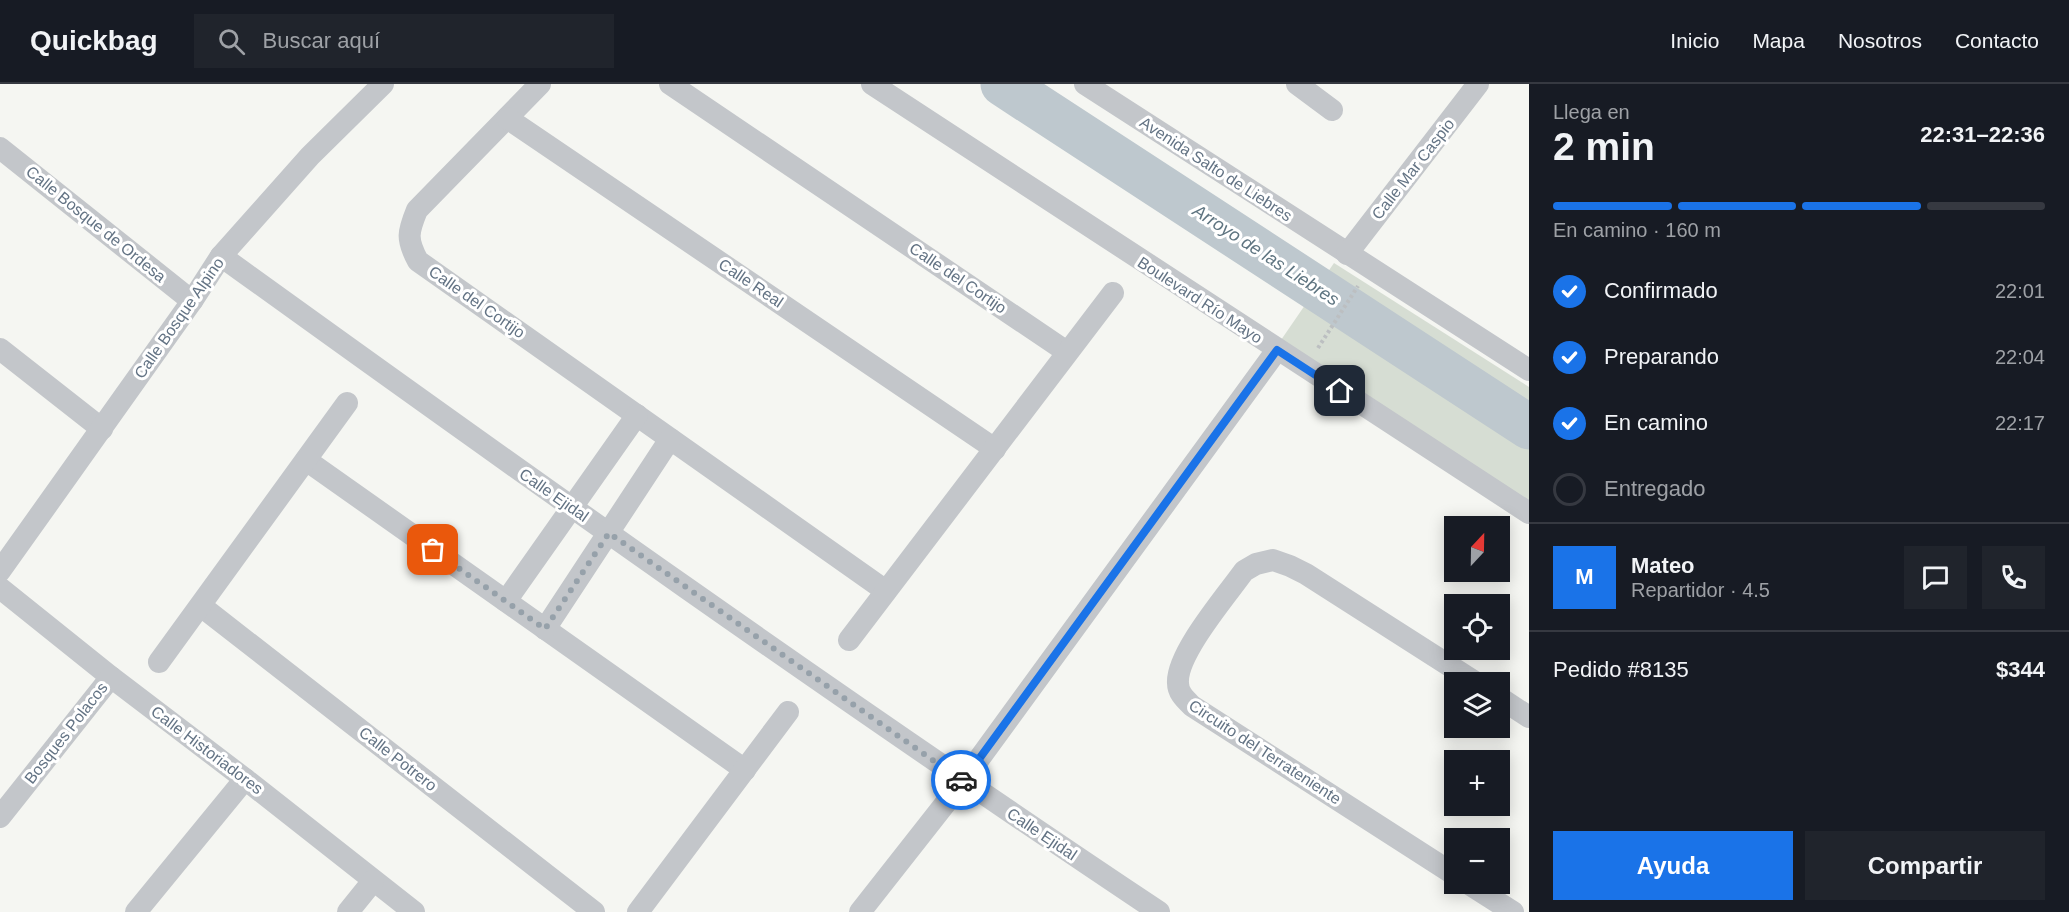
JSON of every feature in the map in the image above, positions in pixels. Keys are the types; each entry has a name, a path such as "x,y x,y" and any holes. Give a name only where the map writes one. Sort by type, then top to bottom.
{"street":[{"name":"Calle Bosque Alpino","path":"0,571 192,301 221,256 310,156 383,84"},
{"name":"Calle del Cortijo","path":"540,84 417,210 408,231 411,248 418,261 886,591"},
{"name":"Calle del Cortijo","path":"670,84 1067,352"},
{"name":"Boulevard Río Mayo","path":"872,84 1529,513"},
{"name":"Avenida Salto de Liebres","path":"1085,84 1347,254"},
{"path":"1297,84 1332,110"},
{"name":"Calle Mar Caspio","path":"1347,254 1478,84"},
{"name":"Calle Real","path":"507,118 995,449"},
{"name":"Calle Bosque de Ordesa","path":"0,148 192,301"},
{"path":"1347,254 1529,370"},
{"name":"Calle Ejidal","path":"221,256 572,508 963,781 1159,912"},
{"path":"849,640 1113,293"},
{"path":"0,349 102,429"},
{"path":"860,912 963,781 1277,350"},
{"path":"159,662 347,403"},
{"path":"506,601 637,415"},
{"path":"545,629 670,439"},
{"path":"306,460 745,770"},
{"name":"Circuito del Terrateniente","path":"1444,868 1192,706 1181,696 1178,683 1180,665 1188,649 1244,571 1256,564 1273,560 1306,573 1459,672"},
{"name":"Calle Historiadores","path":"0,588 414,912"},
{"name":"Calle Potrero","path":"201,606 594,912"},
{"name":"Bosques Polacos","path":"0,817 111,677"},
{"path":"1510,705 1529,717"},
{"path":"638,912 788,712"},
{"path":"136,912 245,779"},
{"path":"348,912 373,880"},
{"path":"1485,894 1513,912"}],"path":[{"path":"1319,347 1353,296"}],"shaded area":[{"path":"1334,263 1529,387 1529,502 1281,340"}],"waterway":[{"name":"Arroyo de las Liebres","path":"1003,84 1529,427"}],"way so far":[{"path":"433,550 545,629 609,533 961,780"}],"route":[{"path":"961,780 963,781 1277,350 1340,391"}]}
